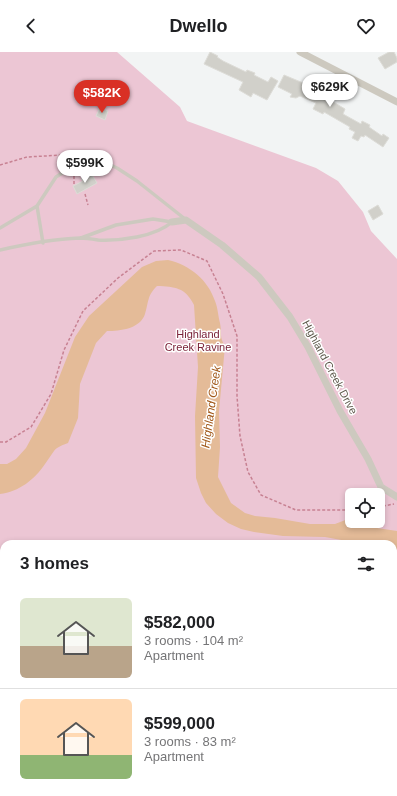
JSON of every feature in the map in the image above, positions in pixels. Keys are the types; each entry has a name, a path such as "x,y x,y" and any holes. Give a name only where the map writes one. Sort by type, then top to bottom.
{"street":[{"path":"300,52 397,102"},
{"path":"172,222 186,220"},
{"name":"Highland Creek Drive","path":"186,220 222,245 259,277 290,316 308,347 340,411 368,459 381,488 397,497"}],"lane":[{"path":"0,228 38,206 56,177 73,166 93,157 117,168 137,181 186,220"},
{"path":"38,206 43,242"},
{"path":"80,238 116,225 153,220 172,222"},
{"path":"0,250 23,245 80,238 100,240 132,237 158,231 172,222"}],"path":[{"path":"0,165 27,157 63,155 93,157"},
{"path":"73,166 74,184"},
{"path":"85,194 88,205"},
{"path":"0,442 6,442 31,427 51,394 64,350 84,311 118,278 154,251 181,250 207,261 223,294 237,336 237,396 240,436 248,472 261,495 296,510 345,510"},
{"path":"385,506 397,504"}],"green space":[{"name":"Highland Creek Ravine","path":"0,52 117,52 180,107 187,121 316,168 338,181 363,212 371,231 397,259 397,540 0,540"}],"water":[{"name":"Highland Creek","path":"168,260 184,266 197,274 208,286 217,306 221,326 221,337 225,346 219,411 220,447 218,477 231,503 245,513 255,516 310,524 335,524 345,520 345,528 377,528 397,531 397,540 341,540 325,537 283,536 254,532 241,529 228,523 216,514 206,503 196,478 195,416 198,367 194,305 191,299 183,291 169,287 157,286 151,293 145,314 139,323 123,330 107,331 96,343 80,384 78,418 68,443 55,450 41,470 26,484 14,491 0,494 0,464 7,464 16,459 26,448 45,413 75,337 89,316 142,267 156,261"}],"building":[{"path":"210,52 218,56 217,57 223,61 246,72 247,70 255,73 254,75 268,82 271,77 278,81 267,100 253,93 251,97 239,90 243,82 204,64"},
{"path":"389,52 394,52 397,62 385,69 378,58"},
{"path":"284,75 308,85 310,82 333,94 330,100 345,109 343,114 361,124 362,121 370,125 369,127 382,136 383,134 389,138 383,147 365,135 364,137 361,136 358,141 352,138 355,132 349,129 350,127 324,112 323,114 313,109 316,103 300,96 296,98 290,97 292,94 278,87"},
{"path":"100,107 108,111 105,120 96,116"},
{"path":"91,173 97,183 77,194 73,186 83,181 81,179"},
{"path":"378,205 383,214 373,220 368,211"}]}
